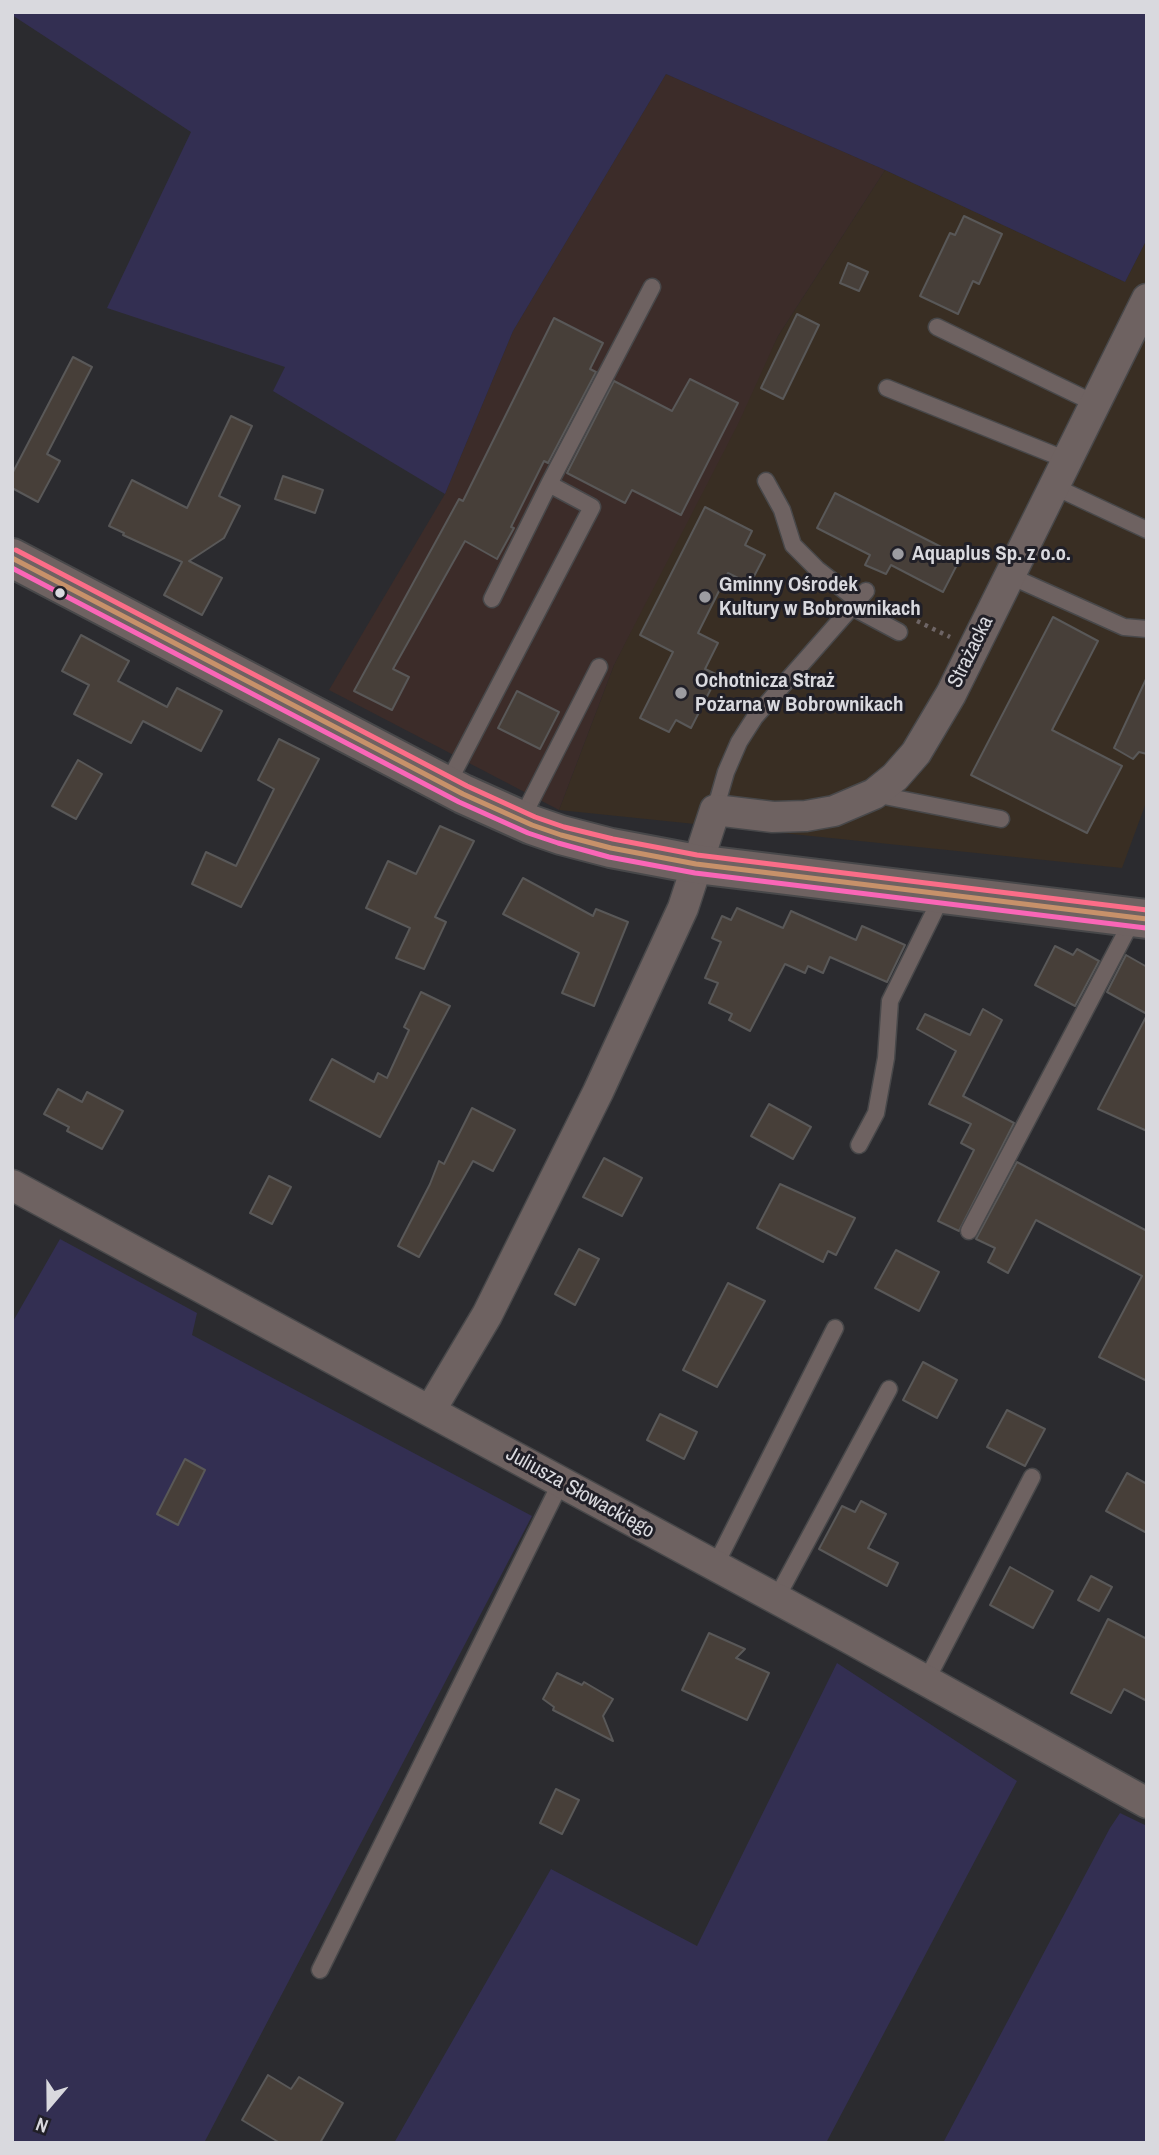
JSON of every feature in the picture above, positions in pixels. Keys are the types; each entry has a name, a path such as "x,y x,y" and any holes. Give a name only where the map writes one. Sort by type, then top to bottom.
{"street":[{"name":"Strażacka","path":"715,810 774,817 806,816 834,811 874,794 895,777 916,753 951,694 1094,403 1139,331 1147,299"},
{"path":"12,558 447,785 521,820 583,842 696,864 1140,918"},
{"path":"430,1411 487,1315 598,1092 683,908 715,810"},
{"name":"Juliusza Słowackiego","path":"12,1185 1147,1803"}],"lane":[{"path":"492,598 652,287"},
{"path":"937,327 1094,403"},
{"path":"887,388 1067,460"},
{"path":"766,481 782,510 793,544 817,569 899,632"},
{"path":"447,785 592,507 549,484"},
{"path":"1053,486 1147,530"},
{"path":"1008,575 1124,627 1147,629"},
{"path":"715,810 726,772 739,742 755,717 859,600"},
{"path":"521,820 599,667"},
{"path":"874,794 1001,819"},
{"path":"859,1145 876,1113 887,1058 890,1001 943,894"},
{"path":"969,1231 1140,918"},
{"path":"715,1566 835,1328"},
{"path":"776,1599 889,1389"},
{"path":"926,1681 1032,1477"},
{"path":"320,1970 561,1482"}],"path":[{"path":"899,632 907,616 972,649"}],"shaded area":[{"path":"12,12 1147,12 1147,239 1125,282 885,170 666,74 513,331 445,494 273,391 285,367 107,308 191,132 12,15"},
{"path":"666,74 885,170 778,336 739,422 614,665 559,810 329,690 445,494 513,331"},
{"path":"885,170 1125,282 1147,239 1147,800 1122,868 559,810 614,665 778,336"},
{"path":"60,1239 197,1313 192,1335 532,1516 204,2143 12,2143 12,1323"},
{"path":"837,1663 1017,1781 826,2143 394,2143 551,1869 697,1946"},
{"path":"1120,1813 1147,1826 1147,2143 943,2143 1110,1828"}],"building":[{"path":"964,216 1002,234 979,284 973,281 958,314 920,296 950,233 955,235"},
{"path":"848,263 868,272 859,291 840,283"},
{"path":"797,314 819,325 783,399 761,388"},
{"path":"554,318 603,343 590,369 596,372 548,463 544,461 497,559 465,541 393,669 409,677 392,710 354,691 459,499 463,501"},
{"path":"73,357 92,367 47,454 60,461 38,502 12,488 12,474"},
{"path":"690,379 738,403 681,515 632,490 625,503 567,473 614,381 672,411"},
{"path":"231,416 252,426 219,496 240,506 224,538 189,561 222,578 202,615 164,595 182,562 109,526 132,480 187,508"},
{"path":"283,476 323,490 315,513 275,499"},
{"path":"835,493 961,557 943,592 891,565 886,574 865,565 870,555 817,528"},
{"path":"705,507 752,531 745,545 765,555 750,584 728,573 698,633 718,643 705,669 718,675 691,728 676,720 669,732 640,718 673,652 640,635"},
{"path":"1053,617 1098,641 1052,730 1122,766 1087,833 971,775"},
{"path":"81,635 129,661 118,681 167,707 177,688 222,711 201,751 143,721 131,743 74,714 89,685 62,671"},
{"path":"1147,677 1147,754 1139,752 1133,759 1114,748"},
{"path":"517,691 559,712 540,749 498,728"},
{"path":"279,739 319,759 241,907 192,884 206,852 236,866 274,789 258,780"},
{"path":"78,760 102,774 76,819 52,806"},
{"path":"440,826 474,841 435,917 446,922 424,969 396,958 410,928 366,908 388,861 416,874"},
{"path":"523,878 593,916 596,909 628,922 594,1006 562,993 579,953 503,914"},
{"path":"737,908 783,928 791,911 856,940 862,926 905,945 887,982 830,957 823,973 808,966 805,973 785,964 750,1031 729,1020 732,1014 709,1003 718,983 705,978 721,942 712,938 722,916 731,920"},
{"path":"1055,946 1073,955 1077,949 1099,961 1075,1006 1035,985"},
{"path":"1126,955 1147,967 1147,1014 1107,992"},
{"path":"421,992 450,1006 380,1137 310,1100 332,1059 374,1082 378,1073 387,1078 409,1030 404,1027"},
{"path":"983,1009 1002,1020 963,1096 1014,1123 959,1231 938,1221 974,1150 961,1143 971,1124 929,1104 956,1051 917,1029 925,1014 970,1035"},
{"path":"1147,1015 1147,1131 1098,1109"},
{"path":"58,1089 82,1102 87,1092 123,1111 102,1149 67,1131 69,1127 44,1114"},
{"path":"769,1104 811,1127 793,1159 751,1136"},
{"path":"472,1108 515,1130 493,1171 473,1161 419,1257 398,1246 439,1161 444,1164"},
{"path":"604,1158 642,1178 622,1216 583,1197"},
{"path":"1017,1162 1147,1231 1147,1381 1099,1357 1142,1276 1036,1220 1008,1273 988,1262 995,1248 976,1239"},
{"path":"269,1176 291,1187 272,1224 250,1213"},
{"path":"780,1184 855,1218 836,1255 828,1251 823,1262 757,1228"},
{"path":"579,1249 599,1259 575,1305 555,1294"},
{"path":"896,1250 939,1272 919,1311 875,1288"},
{"path":"728,1283 765,1301 717,1387 683,1370"},
{"path":"923,1362 957,1380 937,1418 903,1400"},
{"path":"1007,1410 1045,1429 1025,1466 987,1447"},
{"path":"660,1414 697,1432 684,1459 647,1440"},
{"path":"185,1459 205,1470 178,1525 157,1514"},
{"path":"1127,1473 1147,1484 1147,1533 1106,1511"},
{"path":"861,1501 886,1514 868,1548 898,1563 887,1586 819,1549 842,1506 855,1512"},
{"path":"1010,1567 1053,1591 1033,1628 990,1605"},
{"path":"1091,1576 1112,1587 1099,1611 1078,1600"},
{"path":"1108,1619 1147,1639 1147,1701 1124,1689 1111,1713 1071,1693"},
{"path":"709,1633 745,1649 736,1658 769,1673 747,1720 682,1690"},
{"path":"557,1673 582,1685 584,1682 613,1699 603,1716 613,1741 553,1710 554,1707 543,1699"},
{"path":"556,1789 579,1800 562,1834 540,1823"},
{"path":"268,2075 291,2089 299,2077 343,2103 320,2143 280,2143 242,2120"}],"transit line":[{"path":"16,550 467,786 564,827 697,855 1147,910"},
{"path":"12,558 463,794 561,835 611,848 696,864 1147,919"},
{"path":"12,568 459,802 528,833 558,843 609,857 695,873 1146,928"}],"place":[{"name":"Aquaplus Sp. z o.o.","path":"898,554"},
{"name":"Gminny Ośrodek Kultury w Bobrownikach","path":"705,597"},
{"name":"Ochotnicza Straż Pożarna w Bobrownikach","path":"681,693"}]}
